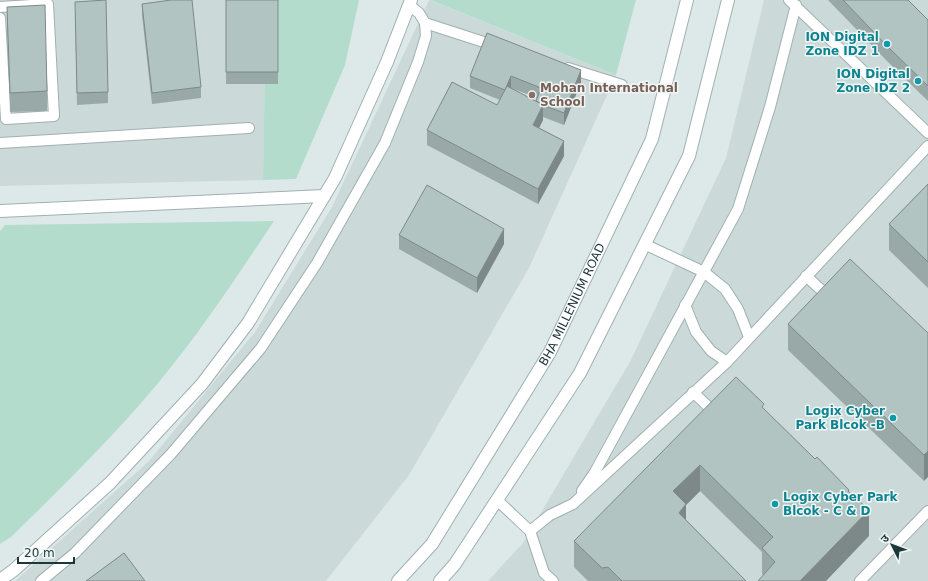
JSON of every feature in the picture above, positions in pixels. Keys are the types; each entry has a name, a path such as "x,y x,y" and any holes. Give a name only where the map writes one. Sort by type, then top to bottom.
{"street":[{"name":"BHA MILLENIUM ROAD","path":"398,581 432,544 550,352 652,139 687,0"},
{"path":"440,581 454,564 580,373 689,156 728,0"},
{"path":"0,580 14,570 110,483 202,384 248,323 335,178 387,62 410,2"},
{"path":"0,211 324,196"}],"lane":[{"path":"41,581 75,553 171,454 261,348 317,263 385,143 418,62 426,36 425,23 410,2"},
{"path":"792,3 928,133"},
{"path":"573,504 595,472 738,209 770,107 792,3"},
{"path":"0,7 48,4 54,116 6,119 0,18"},
{"path":"425,23 503,48"},
{"path":"555,64 622,85"},
{"path":"0,143 249,128"},
{"path":"530,531 550,515 573,504 727,362 928,146"},
{"path":"644,244 704,272 725,289 738,309 749,337"},
{"path":"806,276 830,298"},
{"path":"685,305 696,332 711,351 727,362"},
{"path":"693,392 713,411"},
{"path":"497,500 530,531 544,573 553,581"},
{"path":"860,581 928,511"}],"shaded area":[{"path":"0,0 266,0 263,180 0,186"},
{"path":"429,0 616,75 529,268 409,475 326,581 15,581 149,461 255,332 332,207"},
{"path":"764,0 928,0 928,581 488,581 523,543 631,360 726,158"}],"green space":[{"path":"266,0 359,0 345,65 296,179 263,180"},
{"path":"430,0 636,0 616,75"},
{"path":"274,221 201,327 154,388 120,427 66,483 11,537 0,544 0,231 5,225"}],"building":[{"path":"106,0 108,92 77,93 75,2"},
{"path":"171,0 192,0 201,87 152,93 142,4"},
{"path":"226,0 278,0 278,72 226,72"},
{"path":"843,0 908,0 928,20 928,86 887,46"},
{"path":"45,5 47,91 10,93 7,7"},
{"path":"487,33 581,70 564,113 536,101 541,88 511,76 505,90 470,76"},
{"path":"452,82 497,105 507,86 543,105 533,125 564,141 538,189 427,130"},
{"path":"928,184 928,262 889,224"},
{"path":"427,185 504,229 477,278 399,235"},
{"name":"Logix Cyber Park Blcok -B","path":"850,259 928,333 928,451 924,455 788,324"},
{"name":"Logix Cyber Park Blcok - C & D","path":"736,377 764,404 762,407 815,459 817,457 849,490 848,491 869,510 800,581 758,581 775,562 762,548 773,537 700,465 673,491 686,504 679,513 746,581 622,581 608,567 602,568 574,541"},
{"path":"124,553 145,581 86,581"}],"place":[{"name":"ION Digital Zone IDZ 1","path":"887,44"},
{"name":"ION Digital Zone IDZ 2","path":"918,81"},
{"name":"Mohan International School","path":"532,95"},
{"name":"Logix Cyber Park Blcok -B","path":"893,418"},
{"name":"Logix Cyber Park Blcok - C & D","path":"775,504"}]}
